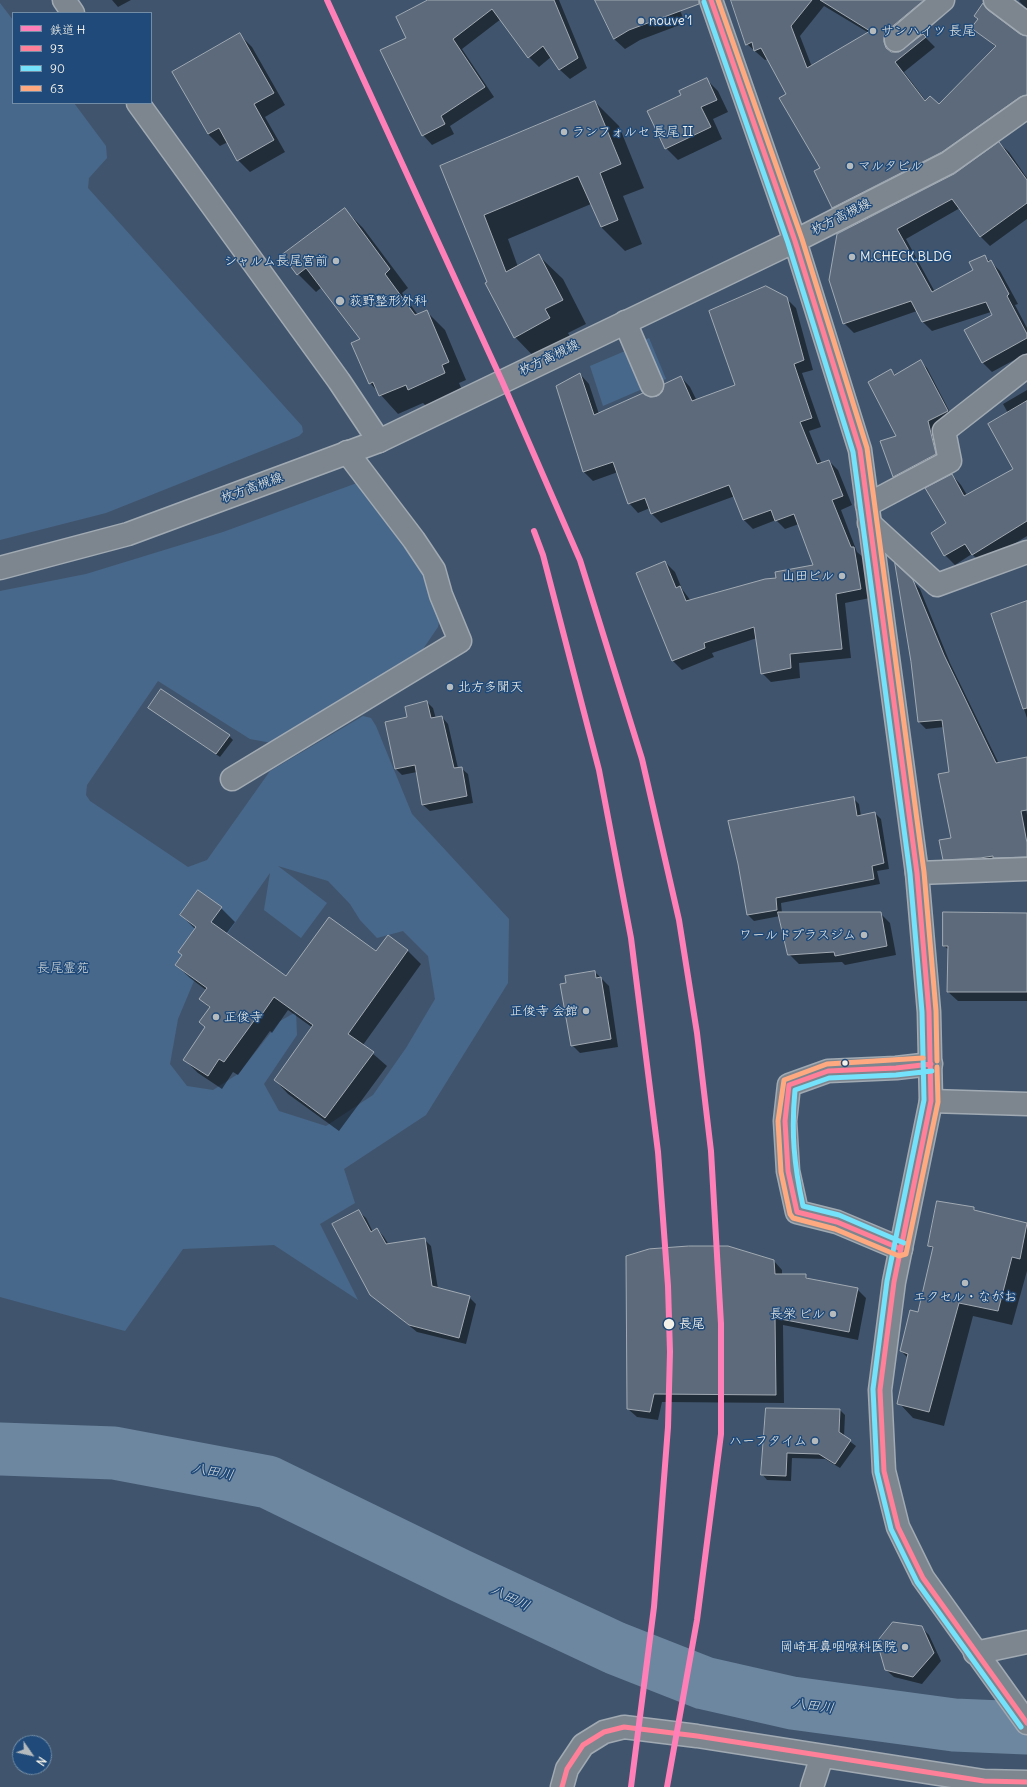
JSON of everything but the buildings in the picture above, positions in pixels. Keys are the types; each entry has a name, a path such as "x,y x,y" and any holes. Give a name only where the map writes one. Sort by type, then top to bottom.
{"main road":[{"path":"64,0 72,12"},
{"path":"711,0 795,241 860,450 917,873 929,1012 931,1101 901,1249 880,1390 884,1471 898,1527 924,1578 975,1653 1027,1723"},
{"path":"896,40 943,0"},
{"path":"995,0 1027,24"},
{"path":"139,104 340,380 379,441"},
{"name":"枚方高槻線","path":"0,568 128,534 379,441 795,241 948,163 1027,107"},
{"path":"625,322 652,385"},
{"path":"868,514 950,461 944,431 1027,366"},
{"path":"232,778 460,641 441,595 434,570 414,540 347,452"},
{"path":"868,514 937,584 1027,552"},
{"path":"917,873 1027,869"},
{"path":"901,1249 837,1222 797,1212 788,1170 785,1121 789,1085 828,1071 896,1068 931,1064"},
{"path":"931,1101 1027,1104"},
{"path":"975,1653 1027,1642"},
{"path":"562,1787 566,1769 583,1745 604,1732 624,1727 697,1736 984,1781 1027,1782"},
{"path":"812,1787 822,1756"}],"green space":[{"path":"0,3 12,19 12,104 75,104 106,146 107,158 89,178 88,188 302,426 303,432 299,436 106,513 0,540"},
{"path":"649,338 666,379 656,383 640,342"},
{"path":"632,348 647,387 603,406 590,366"},
{"name":"長尾霊苑","path":"357,483 424,571 440,617 438,627 423,649 272,743 250,739 158,681 87,785 86,795 90,801 188,867 207,860 270,771 363,716 371,718 376,726 412,814 509,919 508,983 426,1115 344,1169 355,1203 320,1224 358,1300 274,1245 183,1249 125,1331 0,1297 0,591 86,574 223,532","holes":["278,866 328,881 350,904 360,920 377,938 403,931 428,956 435,999 406,1048 373,1095 326,1126 279,1111 264,1084 297,1035 296,1012 280,1021 238,1074 213,1090 187,1086 170,1064 178,1019 194,981 270,873 264,910 301,938 327,903"]}],"waterway":[{"name":"八田川","path":"0,1449 114,1453 268,1482 459,1575 615,1648 704,1683 792,1703 954,1725 1027,1728"}],"rail line":[{"name":"H","path":"327,0 502,381 580,560 642,759 679,920 697,1033 711,1151 721,1324 721,1434 697,1620 667,1787"},
{"name":"H","path":"534,531 543,555 599,770 631,938 658,1152 668,1286 670,1352 668,1427 654,1607 631,1787"}],"transit line":[{"name":"93","path":"711,0 795,241 860,450 917,873 929,1012 931,1101 894,1282 880,1390 884,1471 898,1527 923,1578 1027,1723"},
{"name":"63","path":"718,0 802,239 867,448 924,872 936,1011 937,1061"},
{"name":"90","path":"704,2 788,243 853,452 910,874 922,1012 924,1100 887,1281 873,1389 877,1472 891,1529 917,1582 1021,1727"},
{"name":"63","path":"923,1058 827,1064 784,1080 778,1121 781,1172 790,1214 793,1218 835,1229 899,1256 906,1254 938,1102 937,1067"},
{"name":"93","path":"901,1249 837,1222 797,1212 788,1171 785,1121 789,1085 828,1071 896,1068 931,1064"},
{"name":"90","path":"904,1243 839,1215 803,1206 797,1176 793,1134 795,1090 829,1078 896,1075 932,1071"},
{"name":"93","path":"562,1787 567,1769 583,1745 604,1732 624,1727 697,1736 984,1781 1027,1782"}],"place":[{"name":"nouve'1","path":"641,21"},
{"name":"サンハイツ 長尾","path":"873,31"},
{"name":"ランフォルセ 長尾 II","path":"564,132"},
{"name":"マルタビル","path":"850,166"},
{"name":"M.CHECK.BLDG","path":"852,257"},
{"name":"シャルム長尾宮前","path":"336,261"},
{"name":"荻野整形外科","path":"340,301"},
{"name":"山田ビル","path":"842,576"},
{"name":"北方多聞天","path":"450,687"},
{"name":"ワールドプラスジム","path":"864,935"},
{"name":"正俊寺 会館","path":"586,1011"},
{"name":"正俊寺","path":"216,1017"},
{"name":"エクセル・ながお","path":"965,1283"},
{"name":"長栄 ビル","path":"833,1314"},
{"name":"長尾","path":"669,1324"},
{"name":"ハーフタイム","path":"815,1441"},
{"name":"岡崎耳鼻咽喉科医院","path":"905,1647"}]}
